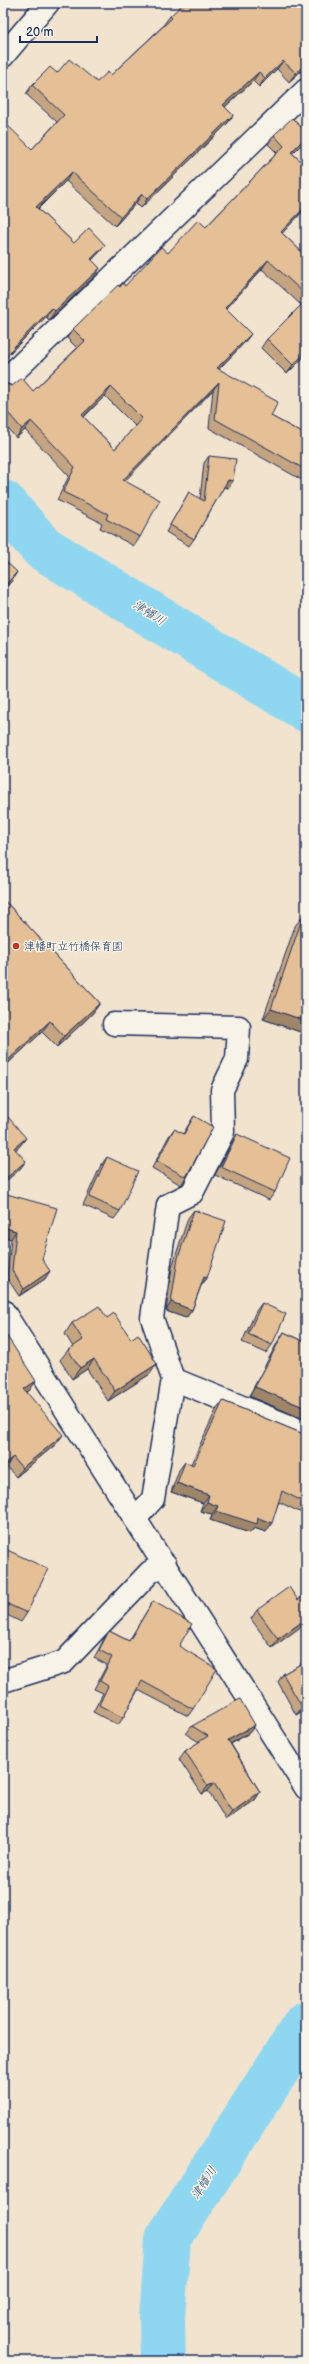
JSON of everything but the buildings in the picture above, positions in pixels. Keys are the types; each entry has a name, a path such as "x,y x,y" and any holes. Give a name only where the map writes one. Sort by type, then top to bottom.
{"street":[{"path":"3,56 48,3"},
{"path":"3,382 306,90"},
{"path":"114,1024 239,1027 237,1059 222,1090 223,1132 192,1193 168,1205 152,1318 173,1379 153,1498 136,1519"},
{"path":"3,1311 306,1788"},
{"path":"173,1379 306,1433"},
{"path":"3,1681 64,1662 150,1572 165,1564"}],"waterway":[{"name":"津幡川","path":"3,503 43,548 306,709"},
{"name":"津幡川","path":"163,2361 162,2318 168,2239 306,2024"}],"place":[{"name":"津幡町立竹橋保育園","path":"16,946"}]}
